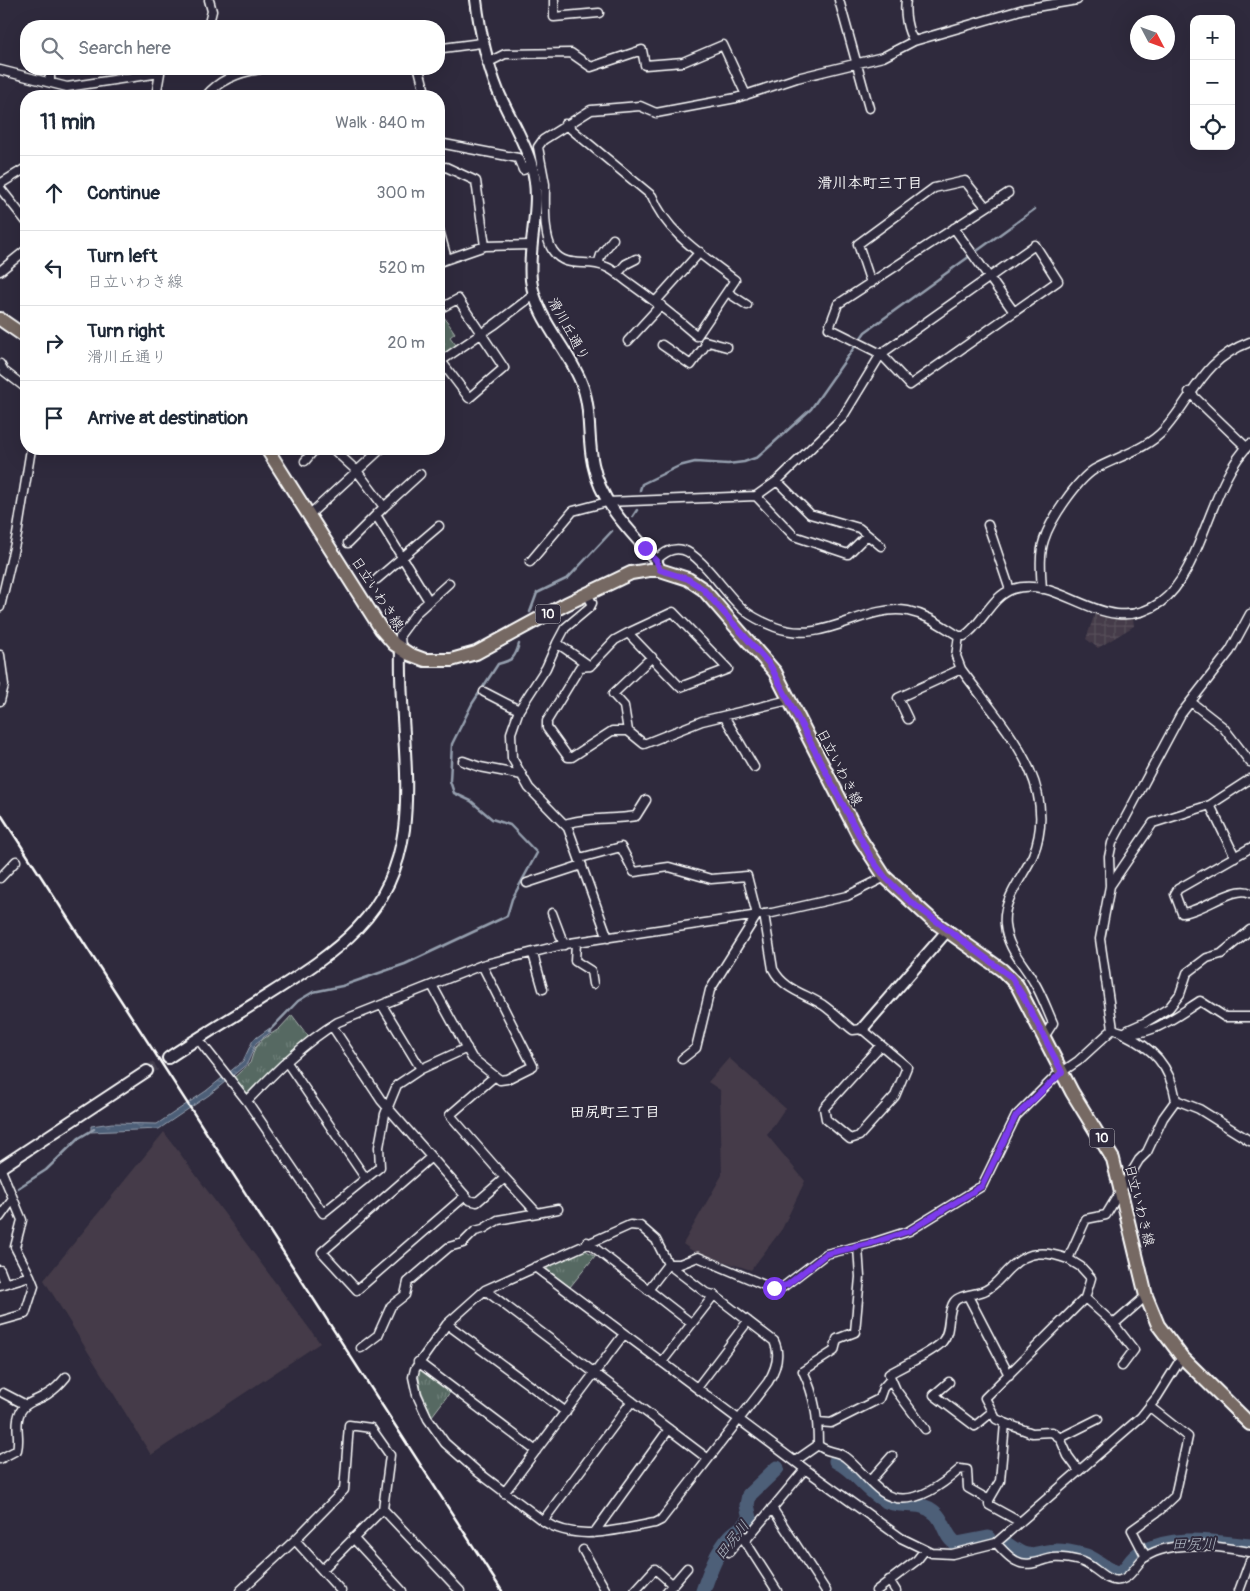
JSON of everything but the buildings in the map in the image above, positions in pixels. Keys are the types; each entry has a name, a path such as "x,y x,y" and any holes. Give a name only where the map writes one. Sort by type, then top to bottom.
{"main road":[{"path":"0,319 20,333"},
{"name":"日立いわき線","path":"271,455 381,629 401,650 425,660 437,661 464,658 587,594 632,573 649,570 658,565 688,579 712,597 770,665 861,840 885,877 907,899 947,931 1011,977 1023,996 1075,1098 1105,1143 1113,1159 1146,1296 1158,1325 1182,1356 1250,1424"}],"street":[{"path":"209,0 212,11 210,20"},
{"name":"滑川丘通り","path":"476,0 481,42 487,62 540,185 531,245 532,281 540,311 569,356 582,383 589,414 592,462 598,482 608,502 622,522 658,565"},
{"path":"554,0 554,17 599,12"},
{"path":"838,0 869,108"},
{"path":"906,0 905,6 910,35 914,41"},
{"path":"727,348 707,343 658,303 606,266 573,263 563,260 554,253 549,244 540,185 538,147 550,134 591,110 640,106 656,113 746,95 797,78 882,57 914,41 1024,8 1076,0"},
{"path":"445,45 481,42"},
{"path":"487,62 505,54 572,53 591,67 642,50 645,65 683,62 723,45 746,95"},
{"path":"0,70 20,75"},
{"path":"21,75 67,87 137,75"},
{"path":"50,75 50,82"},
{"path":"157,90 159,75"},
{"path":"211,90 236,75"},
{"path":"421,75 424,90"},
{"path":"565,124 652,196 656,205 683,240 735,280 697,336"},
{"path":"445,145 518,158 523,170 532,166"},
{"path":"445,167 476,181 485,246"},
{"path":"0,184 20,172"},
{"path":"871,283 858,244 934,188 965,181 986,207"},
{"path":"0,188 20,213"},
{"path":"530,562 573,511 608,502 756,496 777,481 842,418 882,354 1035,245 1058,281 910,385 882,354 829,328 838,304 1008,193"},
{"path":"954,228 1014,312"},
{"path":"598,264 600,255 613,239"},
{"path":"445,252 447,259 485,246 531,245"},
{"path":"628,341 700,252"},
{"path":"1,269 20,255"},
{"path":"617,274 626,264 636,259"},
{"path":"727,292 746,305"},
{"path":"445,359 482,334 535,294"},
{"path":"445,306 458,299 504,368 469,398 445,368"},
{"path":"1042,589 1041,559 1044,541 1050,527 1081,481 1095,469 1155,438 1170,422 1201,376 1221,358 1250,342"},
{"path":"662,345 691,365 707,343"},
{"path":"0,364 4,371 20,383"},
{"path":"658,565 671,550 684,550 698,560 745,612 776,628 808,633 829,629 887,611 906,611 928,617 959,636 969,634 991,607 1010,590 1030,587 1042,589 1097,609 1120,615 1148,609 1162,601 1182,577 1227,478 1248,446 1189,392"},
{"path":"0,607 17,535 30,455"},
{"path":"305,461 310,455"},
{"path":"340,455 356,471 384,507"},
{"path":"310,515 374,455"},
{"path":"348,543 420,474"},
{"path":"777,481 810,514 858,528 881,546"},
{"path":"756,496 794,536 848,554 867,535"},
{"path":"376,515 429,601"},
{"path":"988,525 1010,590"},
{"path":"377,579 403,559 439,526"},
{"path":"168,1058 336,950 365,921 390,880 399,855 404,828 406,782 400,636 417,612 449,583"},
{"path":"587,594 592,603 590,607 565,628 546,668 519,710 511,733 512,758 529,788 565,824 581,861 608,938"},
{"path":"628,633 680,687 728,670 673,612 628,633 615,640 590,666 580,667 547,721 547,728 568,757 572,757 612,731 628,731 644,744 702,721 789,700"},
{"path":"1113,1029 1100,939 1110,886 1109,857 1112,843 1181,714 1230,652 1250,614"},
{"path":"959,636 956,656 962,669 1027,760 1035,778 1041,808 1039,833 1033,854 1010,896 1004,922 1006,937 1034,982 1053,1023 1044,1037"},
{"path":"557,643 590,666"},
{"path":"0,655 4,685 0,701"},
{"path":"628,731 624,706 613,694 652,657"},
{"path":"908,719 898,698 962,669"},
{"path":"484,692 519,710"},
{"path":"1191,702 1223,727 1250,762"},
{"path":"724,716 754,767"},
{"path":"463,761 501,772 522,775"},
{"path":"1110,886 1153,823 1210,805 1250,779"},
{"path":"565,824 578,820 616,819 636,816 646,800"},
{"path":"1210,805 1235,857"},
{"path":"527,883 621,847 634,872 669,867 711,879 748,876 761,915 773,969 777,977 788,988 823,1005 853,1030 862,1029 947,931"},
{"path":"1250,848 1178,889 1176,894 1182,912 1192,912 1239,891 1250,893"},
{"path":"0,878 16,862"},
{"path":"247,1101 286,1061 332,1026 482,966 576,942 761,915 847,896 885,877"},
{"path":"552,913 564,945"},
{"path":"682,1059 696,1048 710,990 761,915"},
{"path":"1122,1033 1146,1022 1168,1008 1180,994 1187,973 1207,958 1222,954 1250,930"},
{"path":"576,942 575,961 591,971 593,984"},
{"path":"533,954 543,989"},
{"path":"432,985 472,1058 502,1080 533,1066 482,966"},
{"path":"1122,1033 1155,1030 1200,1001 1225,1017 1250,1017"},
{"path":"382,1005 421,1069"},
{"path":"332,1026 388,1108 469,1200 477,1202 505,1178"},
{"path":"862,1029 907,1068 895,1096 858,1136 850,1139 826,1119 824,1108 880,1046"},
{"path":"1068,1259 1086,1219 1106,1215 1139,1160 1147,1152 1163,1118 1176,1100 1172,1080 1160,1061 1142,1042 1113,1029"},
{"path":"668,1264 680,1264 694,1257 700,1257 769,1287 779,1289 787,1285 826,1254 858,1247 909,1231 982,1186 1016,1116 1062,1072 1078,1061 1113,1029"},
{"path":"198,1039 247,1101 323,1213 380,1167 379,1147 388,1108 397,1085 421,1069 467,1048"},
{"path":"286,1061 366,1179"},
{"path":"0,1321 25,1314 34,1286 15,1247 22,1220 0,1168 147,1071"},
{"path":"495,1076 450,1115 537,1212"},
{"path":"1176,1100 1199,1109 1250,1141"},
{"path":"431,1157 322,1252 357,1290 465,1196"},
{"path":"0,1217 13,1199"},
{"path":"361,1348 378,1335 391,1306 405,1295 408,1282 449,1247 463,1243 475,1231 483,1229 498,1220 558,1209"},
{"path":"630,1225 640,1226 660,1244 668,1264 706,1293 714,1295 774,1341 777,1347 777,1366 768,1382 659,1522 594,1533 567,1532 543,1521 504,1493 455,1452 428,1419 413,1385 413,1377 418,1362 447,1324 485,1290 587,1242 630,1225"},
{"path":"587,1242 691,1323"},
{"path":"818,1446 818,1422 811,1387 803,1371 834,1351 837,1339 855,1332 860,1277 858,1247"},
{"path":"925,1429 896,1390 889,1374 942,1343 948,1330 952,1304 957,1298 981,1293 992,1287 1012,1266 1025,1257 1048,1252 1068,1259 1081,1267 1090,1278 1085,1298 985,1398 996,1419 1032,1433 1052,1432 1060,1438 1079,1471"},
{"path":"648,1290 668,1264"},
{"path":"535,1267 805,1469 901,1538 924,1551 952,1554 996,1543 1150,1407 1182,1356"},
{"path":"0,1270 2,1284 30,1276"},
{"path":"485,1290 707,1458"},
{"path":"662,1362 714,1295"},
{"path":"968,1296 1009,1375"},
{"path":"1114,1324 1146,1296"},
{"path":"1085,1298 1114,1324 1134,1350 1122,1366"},
{"path":"697,1388 748,1321"},
{"path":"447,1324 566,1412"},
{"path":"504,1493 624,1334"},
{"path":"418,1362 536,1451"},
{"path":"0,1459 17,1450 20,1442 18,1419 30,1400 47,1395 66,1377"},
{"path":"818,1422 831,1423 879,1399 883,1388 891,1379"},
{"path":"950,1382 934,1395 975,1426 992,1412"},
{"path":"3,1393 26,1405"},
{"path":"543,1521 632,1401"},
{"path":"1144,1553 1132,1530 1160,1510 1175,1496 1188,1437 1150,1407"},
{"path":"1060,1438 1098,1419"},
{"path":"1005,1423 1000,1482 989,1505 1020,1522"},
{"path":"240,1591 295,1540 344,1490 349,1424 371,1428 390,1455 383,1509 322,1570"},
{"path":"594,1533 669,1429"},
{"path":"795,1461 818,1446"},
{"path":"818,1446 824,1451 844,1456 881,1492 895,1499 913,1498 944,1484 960,1469 967,1470 968,1488 990,1500"},
{"path":"870,1481 892,1456"},
{"path":"777,1591 745,1541 805,1469"},
{"path":"772,1508 826,1591"},
{"path":"383,1509 460,1591"},
{"path":"729,1552 742,1536 748,1537"},
{"path":"353,1538 402,1591"},
{"path":"295,1540 341,1591"},
{"path":"996,1543 1017,1562 1032,1564 1055,1558 1080,1561 1090,1565 1112,1580 1121,1580 1129,1576 1144,1553 1167,1547 1186,1545 1250,1552"},
{"path":"583,1550 606,1591"},
{"path":"876,1591 917,1560 924,1551"},
{"path":"1239,1591 1250,1561"},
{"path":"635,1591 655,1569 670,1588 687,1568"},
{"path":"889,1580 896,1591"}],"shaded area":[{"path":"1095,613 1115,618 1133,618 1134,626 1098,648 1086,639"},
{"path":"729,1058 785,1108 767,1135 805,1181 782,1229 751,1270 694,1252 683,1244 722,1175 720,1090 708,1082"},
{"path":"164,1132 320,1343 151,1455 44,1280"}],"green space":[{"path":"445,318 455,333 450,337 459,349 446,356"},
{"path":"292,1015 311,1040 247,1101 230,1081 250,1063 255,1048 263,1039 279,1029"},
{"path":"582,1248 595,1256 570,1287 547,1269 548,1264"},
{"path":"423,1370 451,1391 432,1416 421,1390 418,1371"}],"water":[{"path":"270,1028 271,1032 256,1043 247,1064 209,1095 159,1129 91,1132 91,1126 112,1123 157,1124 206,1091 243,1061 253,1040"}],"waterway":[{"path":"640,490 642,484 679,466 695,462 728,464 744,462 758,457 811,409 865,332 1035,209"},
{"path":"633,516 637,510"},
{"path":"530,612 537,593 568,578 612,531"},
{"path":"269,1031 298,1001 313,992 342,986 405,964 507,916 512,899 537,853 510,825 492,819 471,801 454,793 450,781 452,744 472,704 498,664 513,658 519,644"},
{"path":"18,1188 46,1170 79,1138 94,1129"},
{"name":"田尻川","path":"836,1461 849,1469 884,1500 897,1504 923,1506 935,1513 941,1520 949,1537 957,1544 988,1538"},
{"name":"田尻川","path":"703,1591 721,1549 730,1537 746,1524 750,1518 747,1505 749,1495 777,1468"},
{"name":"田尻川","path":"1008,1545 1027,1555 1056,1551 1083,1555 1111,1571 1121,1573 1137,1555 1166,1543 1208,1541 1250,1546"}],"tunnel":[{"path":"147,1071 168,1058"}],"railway":[{"path":"0,813 502,1591"}],"district":[{"name":"滑川本町三丁目","path":"870,183"},
{"name":"田尻町三丁目","path":"615,1112"}],"route":[{"path":"645,548 656,560 660,570 688,579 712,597 770,665 871,858 885,877 907,899 932,920 1011,977 1032,1012 1062,1072 1016,1116 982,1186 909,1231 872,1243 826,1254 811,1264 787,1285 779,1289 774,1288"}]}
